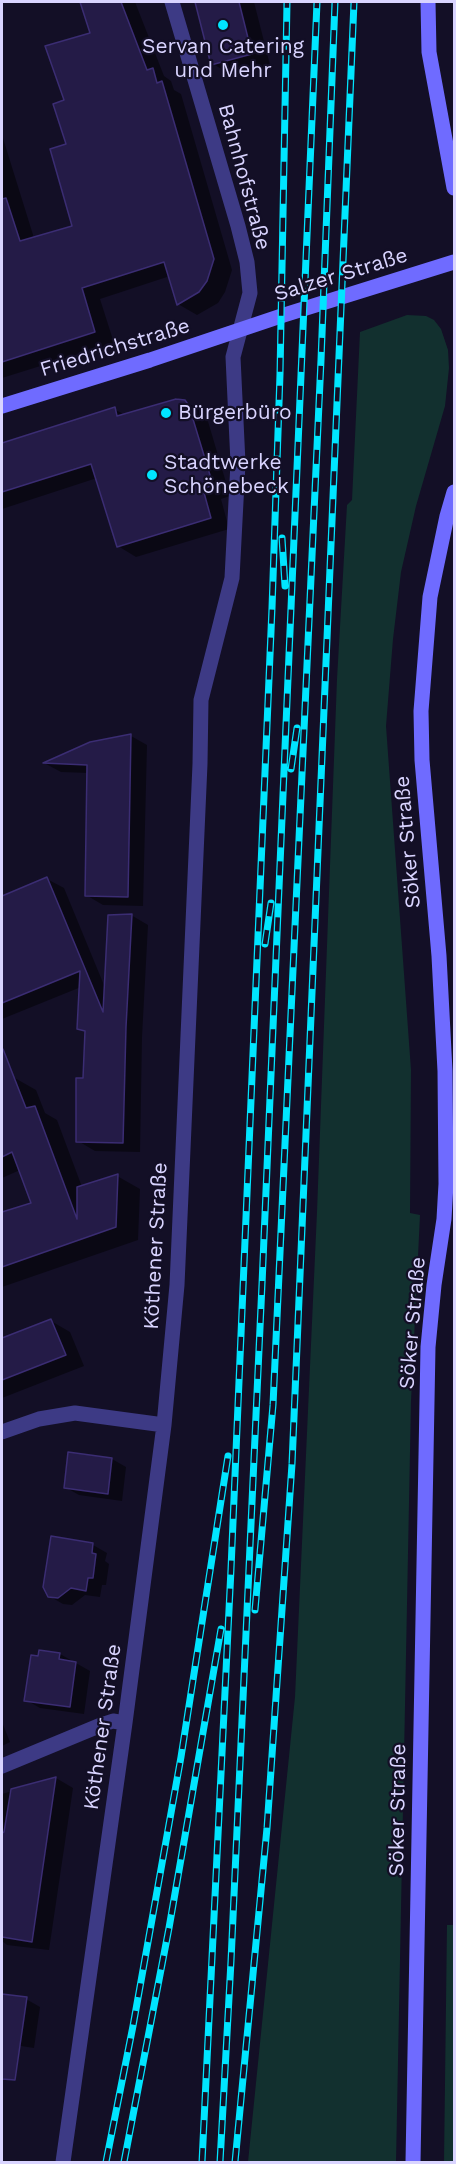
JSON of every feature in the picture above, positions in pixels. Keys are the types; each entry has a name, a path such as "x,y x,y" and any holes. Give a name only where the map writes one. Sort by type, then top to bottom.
{"street":[{"name":"Bahnhofstraße","path":"172,2 246,262 250,293 240,331"},
{"path":"428,2 429,52 454,188"},
{"name":"Salzer Straße","path":"240,331 454,262"},
{"name":"Friedrichstraße","path":"2,406 240,331"},
{"name":"Köthener Straße","path":"63,2163 164,1425 177,1285 201,700 232,578 238,464 233,357 240,331"},
{"name":"Söker Straße","path":"412,2163 428,1347 444,1219 450,1124 439,956 422,760 421,711 430,597 454,492"},
{"path":"2,1432 39,1419 75,1413 164,1425"},
{"path":"2,1766 101,1725 113,1721 125,1723"}],"green space":[{"path":"407,315 426,316 434,320 441,329 448,350 449,368 445,406 416,506 401,572 386,726 411,1070 410,1213 420,1215 411,1401 396,2162 248,2162 295,1697 317,1212 337,679 347,505 352,500 360,332"},
{"path":"447,1925 454,1925 454,2162 444,2162"}],"building":[{"path":"80,2 121,2 147,70 153,68 157,83 162,81 214,259 207,281 199,292 177,305 164,262 82,288 95,332 2,362 2,199 6,198 20,241 72,226 50,149 66,144 53,104 64,100 45,46 90,33"},
{"path":"195,2 239,2 252,54 211,65"},
{"name":"Stadtwerke Schönebeck","path":"176,399 185,400 189,406 213,485 203,489 211,518 117,547 91,464 2,492 2,443 115,407 117,416"},
{"path":"131,734 128,897 85,896 87,765 43,763 90,742"},
{"path":"47,877 103,1012 108,915 132,914 123,1143 76,1142 76,1078 83,1078 85,1031 77,1029 80,971 2,1003 2,896"},
{"path":"2,1049 26,1108 35,1106 77,1219 77,1187 118,1174 116,1227 2,1267 2,1212 31,1203 12,1152 2,1157"},
{"path":"51,1319 66,1355 2,1380 2,1338"},
{"path":"68,1452 112,1458 108,1494 64,1488"},
{"path":"51,1536 93,1543 92,1553 96,1554 93,1578 88,1578 86,1591 71,1588 58,1598 48,1597 43,1587"},
{"path":"39,1650 60,1653 59,1659 76,1662 70,1707 24,1701 31,1655 38,1656"},
{"path":"56,1777 32,1942 2,1937 2,1833 11,1789"},
{"path":"2,1994 27,1997 15,2080 2,2079"}],"railway":[{"path":"202,2162 231,1569 272,608 280,374 287,2"},
{"path":"220,2162 262,1284 317,2"},
{"path":"255,1610 273,1405 321,360 335,2"},
{"path":"235,2162 267,1828 292,1464 354,2"},
{"path":"282,538 285,586"},
{"path":"291,769 297,728"},
{"path":"265,944 271,903"},
{"path":"106,2162 181,1757 228,1456"},
{"path":"124,2162 169,1928 221,1629"}],"place":[{"name":"Servan Catering und Mehr","path":"223,25"},
{"name":"Bürgerbüro","path":"166,413"},
{"name":"Stadtwerke Schönebeck","path":"152,475"}]}
